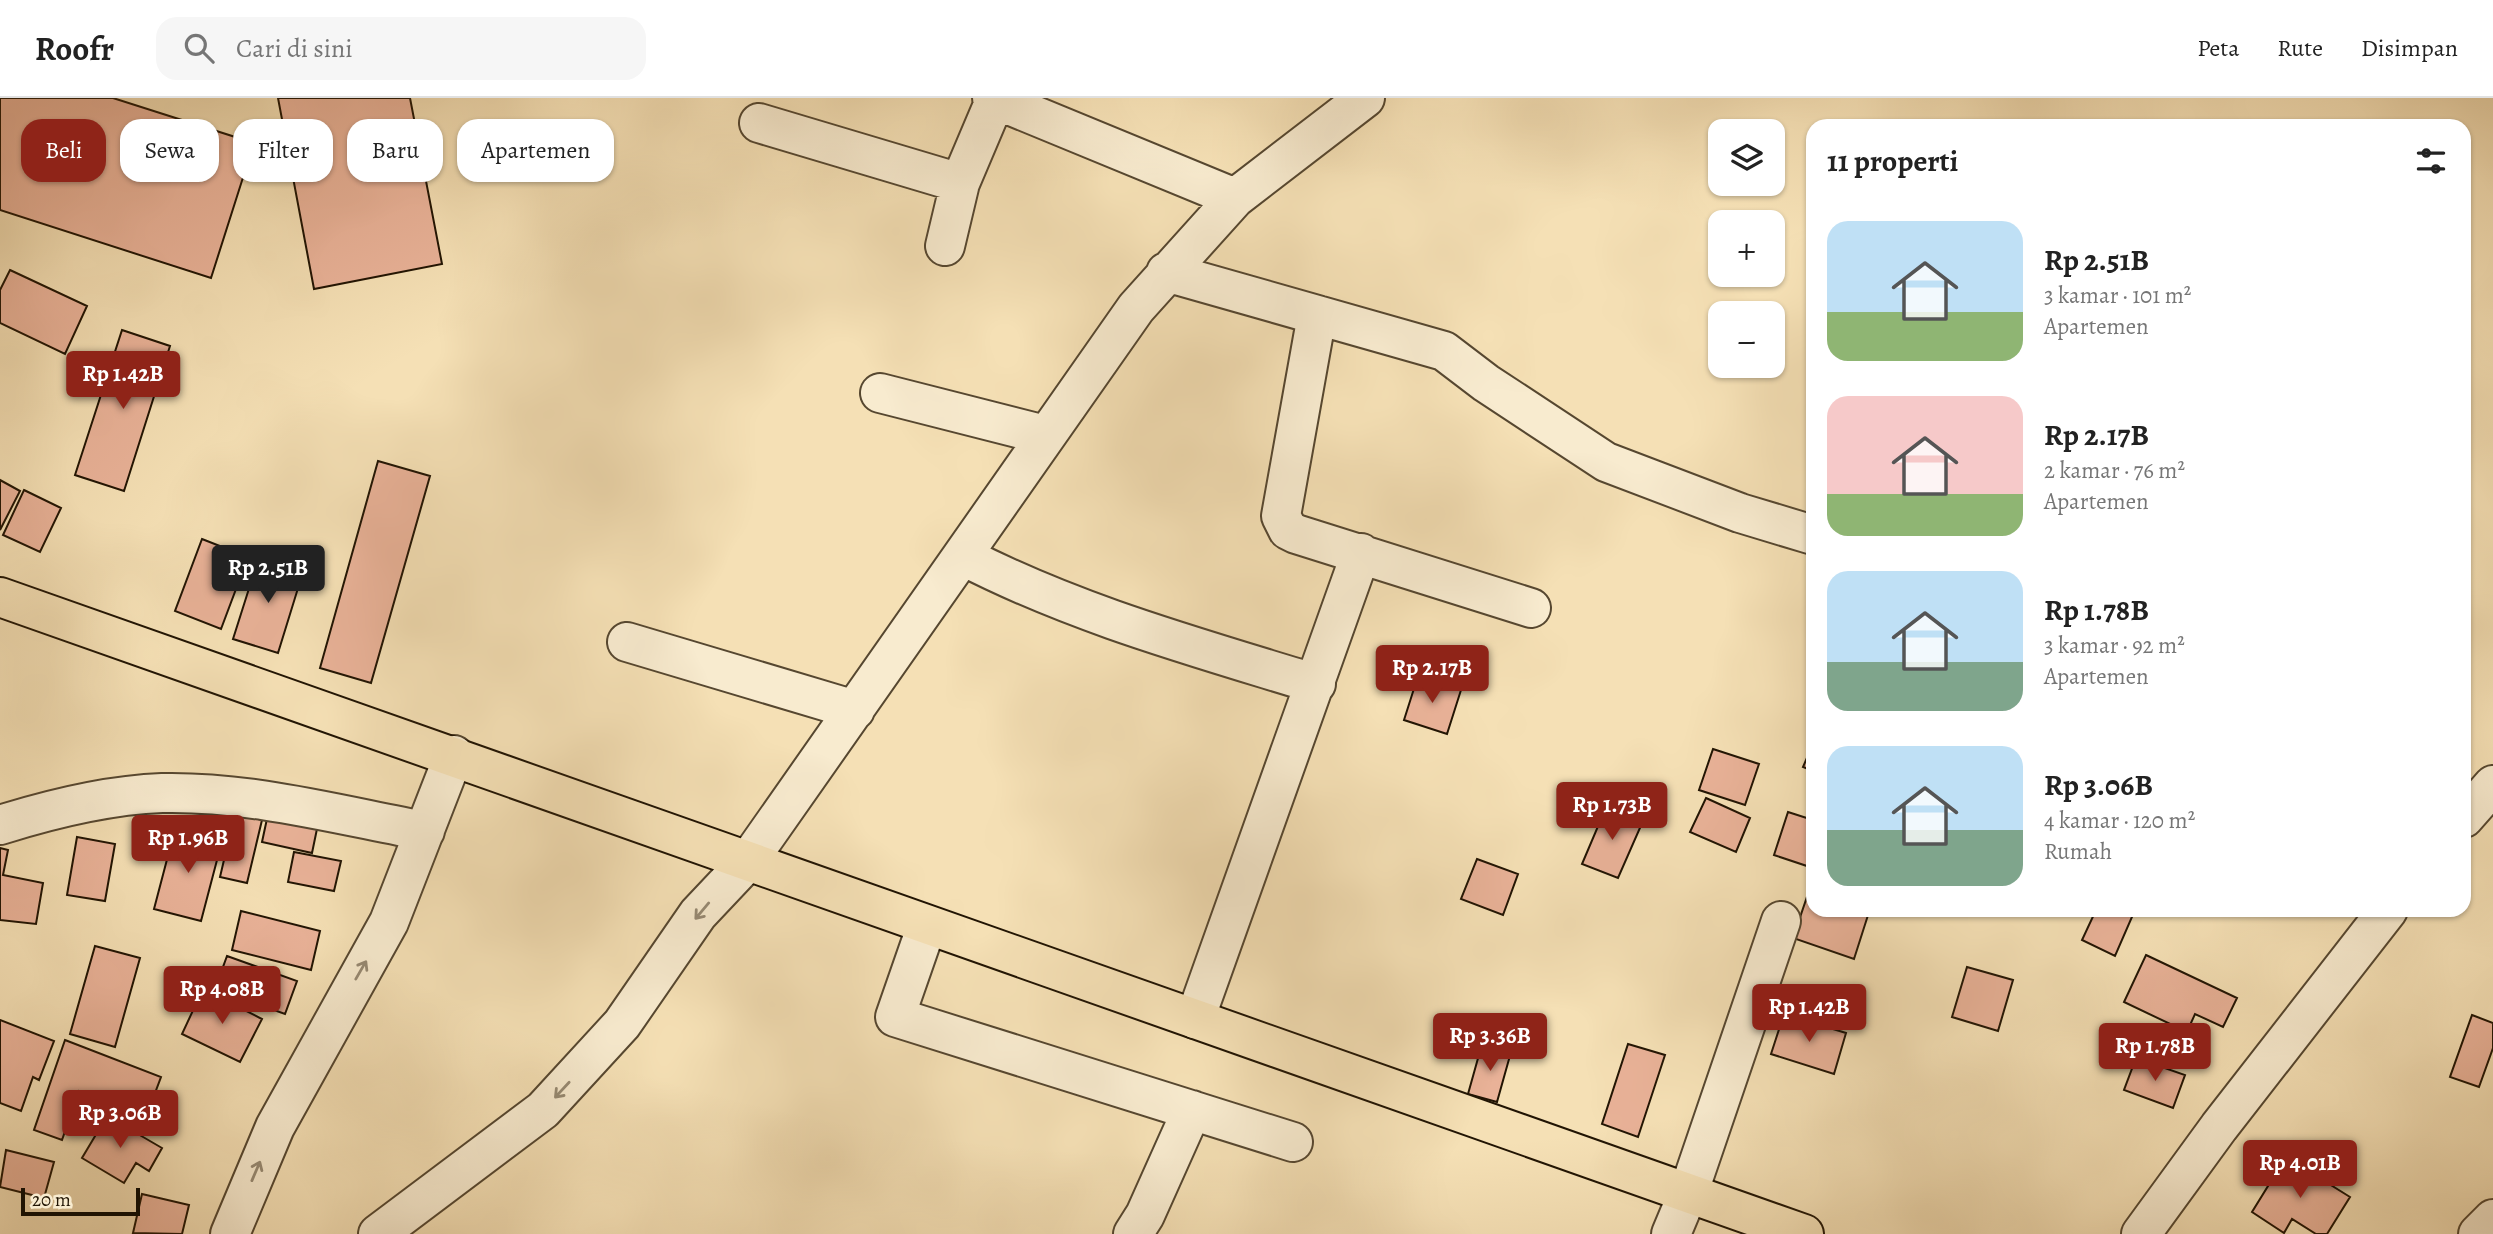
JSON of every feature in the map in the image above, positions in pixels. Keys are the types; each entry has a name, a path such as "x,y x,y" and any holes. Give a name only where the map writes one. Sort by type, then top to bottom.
{"main road":[{"path":"0,597 1689,1191 1804,1234"}],"street":[{"path":"945,246 960,183 995,98 1235,198"},
{"path":"378,1234 543,1110 622,1024 698,914 748,861 1045,435 1166,272 1235,198 1365,98"},
{"path":"759,123 960,183"},
{"path":"1166,272 1444,351 1486,383 1606,462 1740,513 1806,533"},
{"path":"1317,315 1281,516 1288,530 1531,608"},
{"path":"880,393 1045,435"},
{"path":"1195,1019 1361,553"},
{"path":"963,556 1014,582 1128,625 1316,684"},
{"path":"627,642 855,710"},
{"path":"230,1234 275,1127 389,922 454,755"},
{"path":"2471,810 2493,785"},
{"path":"0,825 61,809 161,793 249,799 425,831"},
{"path":"2141,1234 2218,1127 2383,917"},
{"path":"1671,1234 1689,1191 1782,921"},
{"path":"927,925 895,1017 1293,1142"},
{"path":"1133,1234 1145,1215 1192,1110"},
{"path":"2478,1234 2493,1219"}],"building":[{"path":"0,98 113,98 179,119 120,119 120,182 219,182 219,132 233,136 233,182 242,182 211,278 0,210"},
{"path":"278,98 410,98 414,119 347,119 347,182 426,182 442,264 314,289 294,182 333,182 333,119 282,119"},
{"path":"10,270 87,306 65,354 0,323 0,290"},
{"path":"122,330 170,346 124,491 75,475"},
{"path":"378,461 430,476 371,683 320,668"},
{"path":"0,480 20,491 0,530"},
{"path":"24,490 61,508 40,552 3,535"},
{"path":"202,539 248,557 221,629 175,611"},
{"path":"259,557 303,572 278,653 233,639"},
{"path":"1418,676 1461,690 1447,734 1404,720"},
{"path":"1713,749 1759,764 1745,805 1699,790"},
{"path":"1706,798 1750,818 1736,852 1690,832"},
{"path":"1607,805 1643,821 1618,878 1582,864"},
{"path":"1788,812 1806,818 1806,866 1774,855"},
{"path":"235,813 262,820 247,883 220,877"},
{"path":"268,814 318,824 312,853 262,842"},
{"path":"175,829 222,841 201,921 154,909"},
{"path":"77,837 115,844 105,901 67,895"},
{"path":"0,848 8,850 3,875 43,883 36,924 0,920"},
{"path":"294,852 341,861 334,891 288,882"},
{"path":"1477,859 1518,874 1503,915 1461,899"},
{"path":"1806,900 1806,917 1867,917 1854,959 1793,938"},
{"path":"241,911 320,931 311,970 232,950"},
{"path":"2093,917 2132,917 2115,956 2082,940"},
{"path":"95,946 140,958 115,1047 70,1034"},
{"path":"2146,955 2237,998 2223,1027 2195,1014 2187,1032 2124,1002"},
{"path":"227,956 297,981 285,1014 215,989"},
{"path":"1967,967 2013,980 1998,1031 1952,1017"},
{"path":"203,989 262,1019 240,1062 182,1034"},
{"path":"1784,1014 1846,1033 1834,1074 1771,1054"},
{"path":"2472,1015 2493,1023 2493,1048 2479,1087 2450,1077"},
{"path":"0,1020 54,1041 39,1080 33,1077 21,1111 0,1103"},
{"path":"65,1040 161,1077 146,1117 79,1091 62,1140 34,1130"},
{"path":"1482,1044 1511,1052 1497,1102 1468,1094"},
{"path":"1628,1044 1665,1055 1638,1137 1602,1124"},
{"path":"2136,1058 2185,1075 2173,1108 2124,1090"},
{"path":"107,1116 162,1148 149,1171 136,1163 124,1183 82,1158"},
{"path":"6,1150 54,1162 44,1198 0,1187"},
{"path":"2286,1157 2350,1197 2327,1234 2316,1234 2292,1219 2284,1233 2252,1212"},
{"path":"142,1194 189,1205 182,1234 133,1233"}]}
